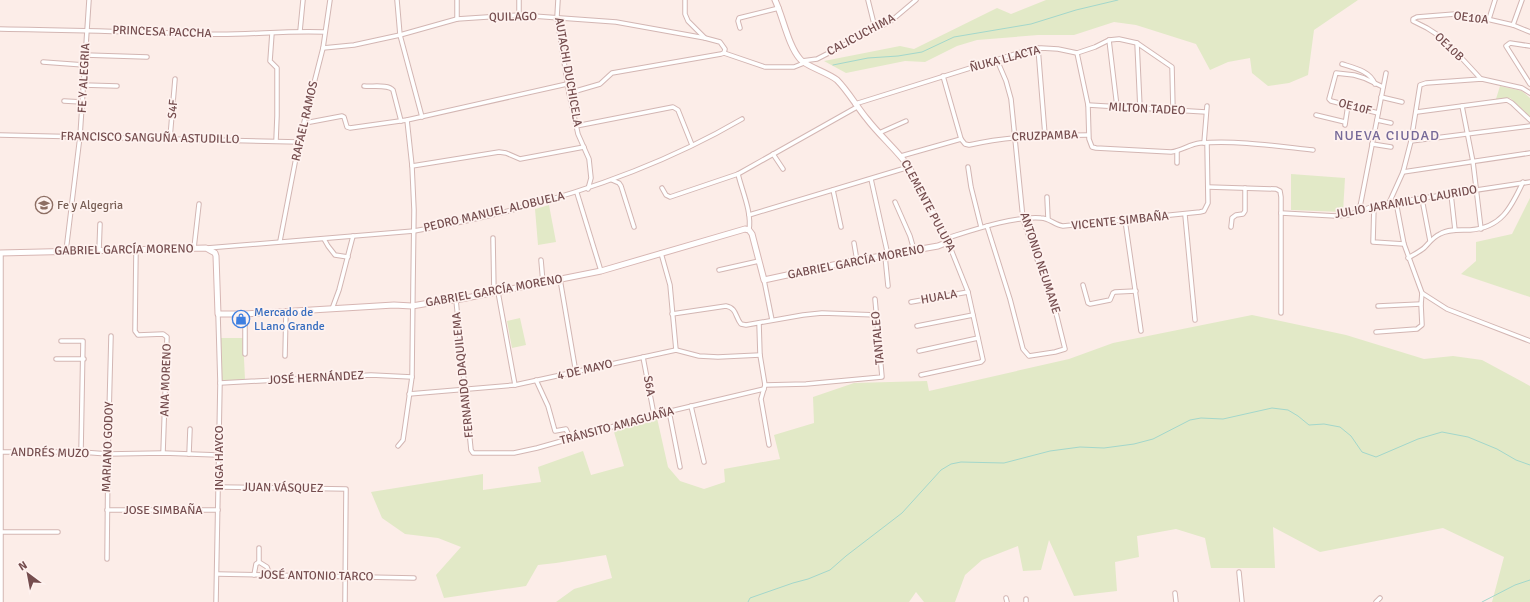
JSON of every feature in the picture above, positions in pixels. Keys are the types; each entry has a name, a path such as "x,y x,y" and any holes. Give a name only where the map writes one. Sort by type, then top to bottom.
{"street":[{"name":"FE Y ALEGRIA","path":"66,251 80,136 89,0"},
{"path":"300,30 303,0"},
{"name":"RAFAEL RAMOS","path":"280,241 299,142 305,123 322,48 330,0"},
{"path":"397,0 400,35 422,117"},
{"path":"457,0 457,19"},
{"path":"519,0 519,15"},
{"name":"AUTACHI DUCHICELA","path":"558,0 557,17 567,84 578,134 588,159 591,178 588,189"},
{"path":"569,94 600,84 612,73 724,53 725,49 720,42 705,38 686,18 685,0"},
{"path":"776,0 790,40 803,62"},
{"path":"868,0 876,28"},
{"name":"CALICUCHIMA","path":"724,53 765,67 794,67 803,62 817,59 891,21 916,0"},
{"path":"1488,19 1495,0"},
{"path":"1513,25 1522,0"},
{"path":"740,28 738,21 739,18 779,8"},
{"name":"OE10A","path":"1413,22 1413,19 1417,17 1455,14 1488,19 1513,25 1530,32"},
{"name":"QUILAGO","path":"322,48 354,45 400,35 457,19 519,15 616,22 705,38"},
{"name":"OE10B","path":"1413,22 1427,28 1444,39 1482,79"},
{"name":"PRINCESA PACCHA","path":"0,29 172,32 204,34 272,34 300,30 324,32"},
{"path":"272,34 270,61 277,68 278,116 276,141"},
{"path":"1088,135 1088,105 1077,53 1095,47 1109,40 1119,39 1137,43 1172,67 1173,110"},
{"path":"1109,40 1117,107"},
{"path":"1137,43 1140,108"},
{"path":"1530,46 1514,43 1507,44 1506,49 1530,84"},
{"path":"1038,48 1045,135"},
{"name":"ÑUKA LLACTA","path":"662,188 666,195 670,197 738,174 856,106 943,76 1038,48 1058,48 1077,53"},
{"path":"85,56 147,57"},
{"name":"ANTONIO NEUMANE","path":"987,226 1010,299 1023,349 1029,356 1065,349 1056,313 1023,219 1011,99 1006,81 997,60"},
{"path":"43,62 84,65"},
{"name":"CLEMENTE PULUPA","path":"803,62 835,79 856,106 909,167 948,240 968,292 983,360 981,362 921,375"},
{"path":"1342,64 1365,72 1371,77 1375,84 1383,87"},
{"name":"OE10F","path":"1375,84 1354,75 1336,73 1334,74 1330,99 1332,102 1378,113"},
{"path":"1359,212 1386,73"},
{"path":"943,76 961,139"},
{"name":"S4F","path":"170,138 176,79"},
{"path":"1389,203 1403,172 1417,112 1420,85 1426,83 1482,79 1522,88 1530,93"},
{"path":"305,123 340,116 344,117 347,127 350,128 401,121 567,84"},
{"path":"83,85 117,86"},
{"path":"364,86 387,86 393,90 401,121"},
{"path":"1382,97 1402,102"},
{"path":"1417,112 1507,100 1530,120"},
{"path":"64,101 82,102"},
{"name":"MILTON TADEO","path":"1088,105 1206,112"},
{"path":"1316,115 1345,123 1348,105"},
{"name":"VICENTE SIMBAÑA","path":"948,240 987,226 1023,219 1048,219 1057,225 1063,226 1185,215 1200,212 1206,208 1208,203 1206,143 1207,106"},
{"path":"1462,106 1473,162 1481,229"},
{"path":"576,126 673,107 678,110 692,145"},
{"path":"398,446 403,440 412,377 414,231 412,166 407,120"},
{"name":"PEDRO MANUEL ALOBUELA","path":"206,248 414,231 491,215 588,189 717,134 742,120"},
{"path":"1377,120 1391,123"},
{"path":"879,133 906,121"},
{"path":"1411,141 1530,126"},
{"name":"FRANCISCO SANGUÑA ASTUDILLO","path":"0,135 299,142"},
{"name":"CRUZPAMBA","path":"901,156 961,139 965,144 969,144 995,139 1045,135 1088,135 1090,144 1096,148 1177,151 1197,143 1230,142 1313,150"},
{"path":"1372,144 1392,147"},
{"path":"412,166 499,152 506,153 520,159 584,147"},
{"path":"1177,151 1177,163"},
{"path":"1403,172 1530,153"},
{"path":"774,154 783,169"},
{"path":"749,215 909,167"},
{"path":"968,167 971,187 981,228"},
{"path":"738,174 749,215 749,230 752,234 764,280 772,320"},
{"path":"871,179 887,251 885,256 888,286"},
{"path":"611,180 619,183 621,186 634,227"},
{"path":"1408,258 1420,251 1430,240 1440,234 1455,230 1481,229 1501,218 1515,200 1523,182"},
{"name":"JULIO JARAMILLO LAURIDO","path":"1281,213 1336,216 1348,215 1374,206 1389,203 1530,182"},
{"path":"1208,187 1278,190 1281,197 1281,313"},
{"path":"1232,226 1232,218 1236,215 1243,214 1245,211 1245,188"},
{"path":"832,190 841,227"},
{"path":"577,193 601,271"},
{"path":"1451,194 1455,230"},
{"path":"1047,197 1048,219"},
{"path":"1422,199 1430,240"},
{"path":"895,202 910,236 914,250"},
{"path":"1376,332 1417,329 1422,325 1422,293 1404,244 1396,202"},
{"path":"194,248 199,204"},
{"path":"1374,206 1373,242 1404,244"},
{"path":"1185,215 1195,320"},
{"path":"1125,220 1141,331"},
{"path":"99,251 100,224"},
{"name":"GABRIEL GARCÍA MORENO","path":"0,253 206,248 215,253 216,256 218,314 245,314 394,305 412,306 456,300 601,271 740,230 749,230"},
{"path":"332,309 339,290 353,236"},
{"path":"493,238 496,292 515,385"},
{"path":"324,239 335,255 348,257"},
{"name":"GABRIEL GARCÍA MORENO","path":"764,280 938,246 948,240"},
{"path":"854,243 857,261"},
{"name":"ANA MORENO","path":"136,250 135,331 138,335 163,334 167,337 163,452"},
{"path":"0,253 1,602"},
{"path":"662,253 670,285 676,350"},
{"path":"541,260 543,283"},
{"path":"719,270 759,261"},
{"path":"560,279 576,373"},
{"path":"1083,285 1088,303 1090,304 1110,300 1115,292 1136,291"},
{"name":"HUALA","path":"911,302 968,292"},
{"path":"1422,293 1448,309 1530,341"},
{"name":"TANTALEO","path":"875,299 882,377"},
{"name":"FERNANDO DAQUILEMA","path":"456,300 471,450"},
{"path":"1378,306 1421,304"},
{"path":"672,314 726,306 734,309 738,320 741,324 746,325 822,313 877,315"},
{"path":"285,356 286,312"},
{"name":"INGA HAYCO","path":"216,602 220,383 218,314"},
{"path":"245,314 245,354"},
{"path":"917,326 973,315"},
{"path":"759,323 760,355 764,387 761,399 769,445"},
{"name":"MARIANO GODOY","path":"107,558 108,454 112,336"},
{"path":"919,350 978,338"},
{"path":"61,341 83,341 84,359 81,452"},
{"name":"4 DE MAYO","path":"409,394 515,385 576,373 676,350 699,356 718,357 760,355"},
{"name":"S6A","path":"643,357 654,414"},
{"path":"56,359 84,359"},
{"name":"JOSÉ HERNÁNDEZ","path":"220,383 371,375 412,377"},
{"name":"TRÁNSITO AMAGUAÑA","path":"471,450 473,453 514,453 654,414 764,387 882,377"},
{"path":"536,380 548,406 555,431 565,429 570,438"},
{"path":"691,406 704,462"},
{"path":"668,411 680,467"},
{"path":"189,454 190,429"},
{"name":"ANDRÉS MUZO","path":"1,451 81,452 108,454 163,452 218,455"},
{"name":"JUAN VÁSQUEZ","path":"219,487 346,489 345,576"},
{"name":"JOSE SIMBAÑA","path":"107,510 218,510"},
{"path":"1,532 58,532"},
{"path":"254,575 256,564 259,562 259,548"},
{"path":"259,562 266,567 270,575"},
{"path":"1239,572 1242,602"},
{"name":"JOSÉ ANTONIO TARCO","path":"217,574 414,578"},
{"path":"345,576 345,602"},
{"path":"1175,593 1176,602"},
{"path":"1376,602 1380,598"}],"green space":[{"path":"1046,0 1358,0 1314,30 1308,75 1289,83 1268,86 1252,73 1250,58 1228,62 1210,70 1196,44 1136,25 1114,22 1074,35 1038,35 977,40 957,46 925,62 905,61 846,73 824,61 900,46 914,49 997,8 1011,14"},
{"path":"1500,86 1522,91 1530,98 1530,117 1510,98 1496,99"},
{"path":"1291,174 1345,178 1343,212 1291,210"},
{"path":"1530,198 1530,297 1461,274 1476,261 1476,242 1512,234"},
{"path":"549,205 556,242 538,245 535,209"},
{"path":"1252,315 1346,335 1424,359 1453,356 1482,360 1530,386 1530,602 1492,602 1504,557 1443,528 1320,552 1273,527 1275,568 1211,568 1205,538 1176,529 1137,536 1139,557 1115,562 1117,591 1074,596 1049,540 1041,570 1023,571 1018,546 982,560 965,575 955,602 924,602 916,592 909,602 556,602 574,589 612,578 606,555 538,565 526,586 444,598 436,575 461,547 438,538 405,534 382,518 371,492 483,474 483,490 541,482 538,467 583,451 591,475 624,466 614,432 657,418 668,467 680,481 704,489 725,482 724,469 780,459 774,435 814,423 813,397 854,383 927,381 929,391 1069,359 1113,343"},
{"path":"520,318 526,345 512,348 507,321"},
{"path":"221,338 243,338 245,380 222,381"}],"waterway":[{"path":"833,65 868,58 898,56 922,52 954,37 1031,24 1076,10 1118,0"},
{"path":"748,602 750,598 808,579 830,570 902,513 941,470 951,464 961,462 1004,463 1050,451 1080,447 1104,448 1134,444 1153,439 1190,420 1201,418 1223,419 1272,408 1288,410 1309,425 1324,424 1340,427 1351,436 1362,452 1376,457 1418,439 1442,432 1468,437 1497,449 1516,460 1530,465"},
{"path":"1482,602 1515,585 1530,580"}],"place":[{"name":"Fe y Algegria","path":"44,205"},
{"name":"Mercado de LLano Grande","path":"241,319"}],"district":[{"name":"NUEVA CIUDAD","path":"1387,135"}]}
